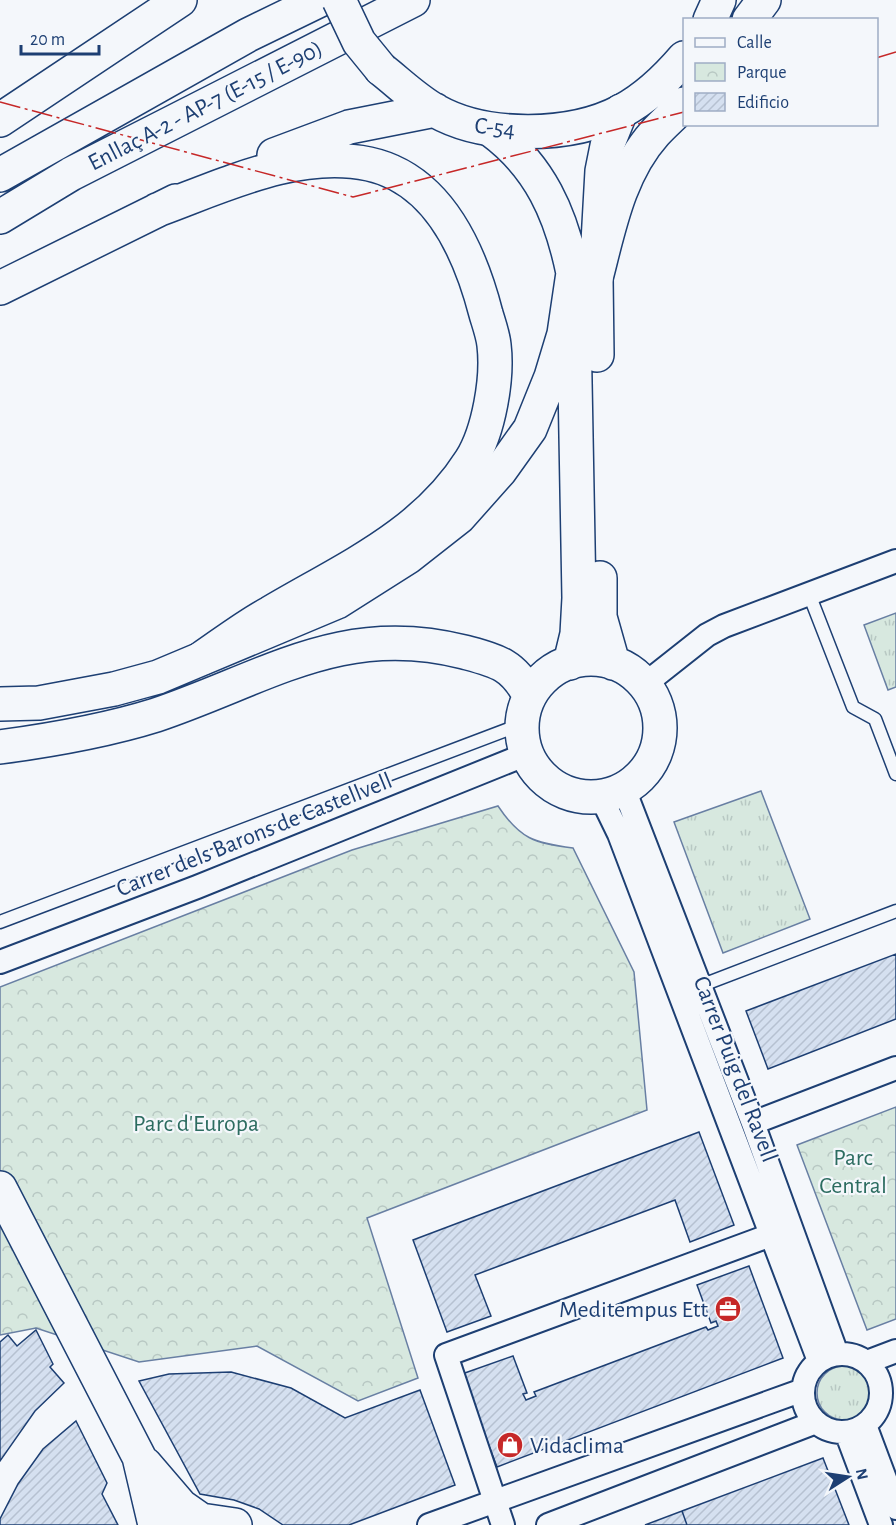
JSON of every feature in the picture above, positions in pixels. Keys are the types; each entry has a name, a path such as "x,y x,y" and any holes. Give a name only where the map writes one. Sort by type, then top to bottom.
{"main road":[{"name":"Enllaç A-2 - AP-7 (E-15 / E-90)","path":"0,175 248,35 321,0"},
{"name":"C-54","path":"339,0 359,42 381,69 435,110 462,122 491,130 557,132 621,111 663,82 683,59"},
{"name":"Enllaç A-2 - AP-7 (E-15 / E-90)","path":"0,217 71,174 413,0"},
{"path":"711,18 719,0"},
{"path":"750,18 764,0"},
{"path":"0,120 175,3"},
{"path":"0,704 39,703 114,689 158,677 337,602 408,557 459,517 500,471 530,429 551,377 585,276 626,178 654,134 683,105"},
{"path":"0,288 258,160 349,127 435,110"},
{"path":"570,663 577,634 579,598 585,276 606,146 621,111"},
{"path":"491,130 514,147 537,176 555,210 567,244 585,276 600,617 613,663"},
{"path":"157,210 286,165 332,160 369,164 402,176 433,202 453,229 477,279 494,345 491,412 472,458 454,483 395,541 269,613 202,658"},
{"path":"0,747 111,728 204,697 292,660 362,644 400,642 435,645 485,658 508,666 520,677 526,724 541,776 560,790 580,797 613,793 642,776 654,759 659,742 660,723 656,703 645,684 626,668 596,659 570,663 556,668 526,724"},
{"path":"0,1188 139,1457 181,1506 191,1522 235,1525"},
{"path":"139,1457 156,1525"}],"street":[{"path":"645,684 707,635 896,561"},
{"name":"Carrer dels Barons de Castellvell","path":"0,962 197,887 526,724"},
{"name":"Carrer Puig del Ravell","path":"613,793 700,986 753,1123 828,1357"},
{"name":"Carrer Puig del Ravell","path":"613,793 623,845 771,1235 828,1357"},
{"path":"753,1123 896,1068"},
{"path":"503,1525 446,1355 771,1235"},
{"path":"867,1362 896,1352"},
{"path":"853,1354 867,1362 888,1395 875,1415 856,1428 836,1432 816,1422 805,1405 803,1390 807,1376 828,1357 853,1354"},
{"path":"429,1525 803,1390"},
{"path":"548,1525 816,1422"},
{"path":"856,1428 896,1508"},
{"path":"856,1428 881,1525"}],"lane":[{"path":"808,594 853,707 875,719 896,774"},
{"path":"0,922 526,724"},
{"path":"700,986 896,911"}],"green space":[{"path":"896,613 896,687 888,690 864,625"},
{"path":"761,791 810,919 723,953 674,822"},
{"name":"Parc d'Europa","path":"498,806 514,826 529,838 573,848 634,972 647,1110 367,1218 418,1378 358,1401 257,1346 139,1362 36,1328 0,1335 0,987 352,850"},
{"name":"Parc Central","path":"896,1107 896,1319 867,1330 797,1145"},
{"path":"839,1366 849,1366 863,1374 869,1383 871,1393 869,1403 863,1412 849,1420 839,1420 822,1408 817,1398 817,1388 829,1371"}],"building":[{"path":"896,954 896,1019 768,1069 746,1011"},
{"path":"699,1132 734,1225 690,1242 675,1200 475,1275 491,1316 447,1332 413,1240"},
{"path":"749,1266 783,1358 497,1467 462,1374 513,1356 527,1393 523,1394 526,1400 536,1396 534,1392 706,1327 708,1330 718,1326 716,1321 711,1323 697,1285"},
{"path":"36,1330 53,1364 50,1367 64,1383 35,1411 0,1461 0,1342 8,1335 17,1346"},
{"path":"231,1372 291,1388 345,1418 420,1390 455,1485 349,1525 283,1525 259,1509 234,1500 200,1494 139,1381 169,1374"},
{"path":"76,1421 107,1483 102,1494 118,1525 0,1525 0,1519 18,1484 43,1449"},
{"path":"823,1458 849,1525 687,1525 682,1511"},
{"path":"682,1511 687,1525 645,1525"}],"power":[{"path":"878,57 896,52"},
{"path":"0,102 353,197 683,112"}],"place":[{"name":"Meditempus Ett","path":"728,1309"},
{"name":"Vidaclima","path":"510,1445"}]}
